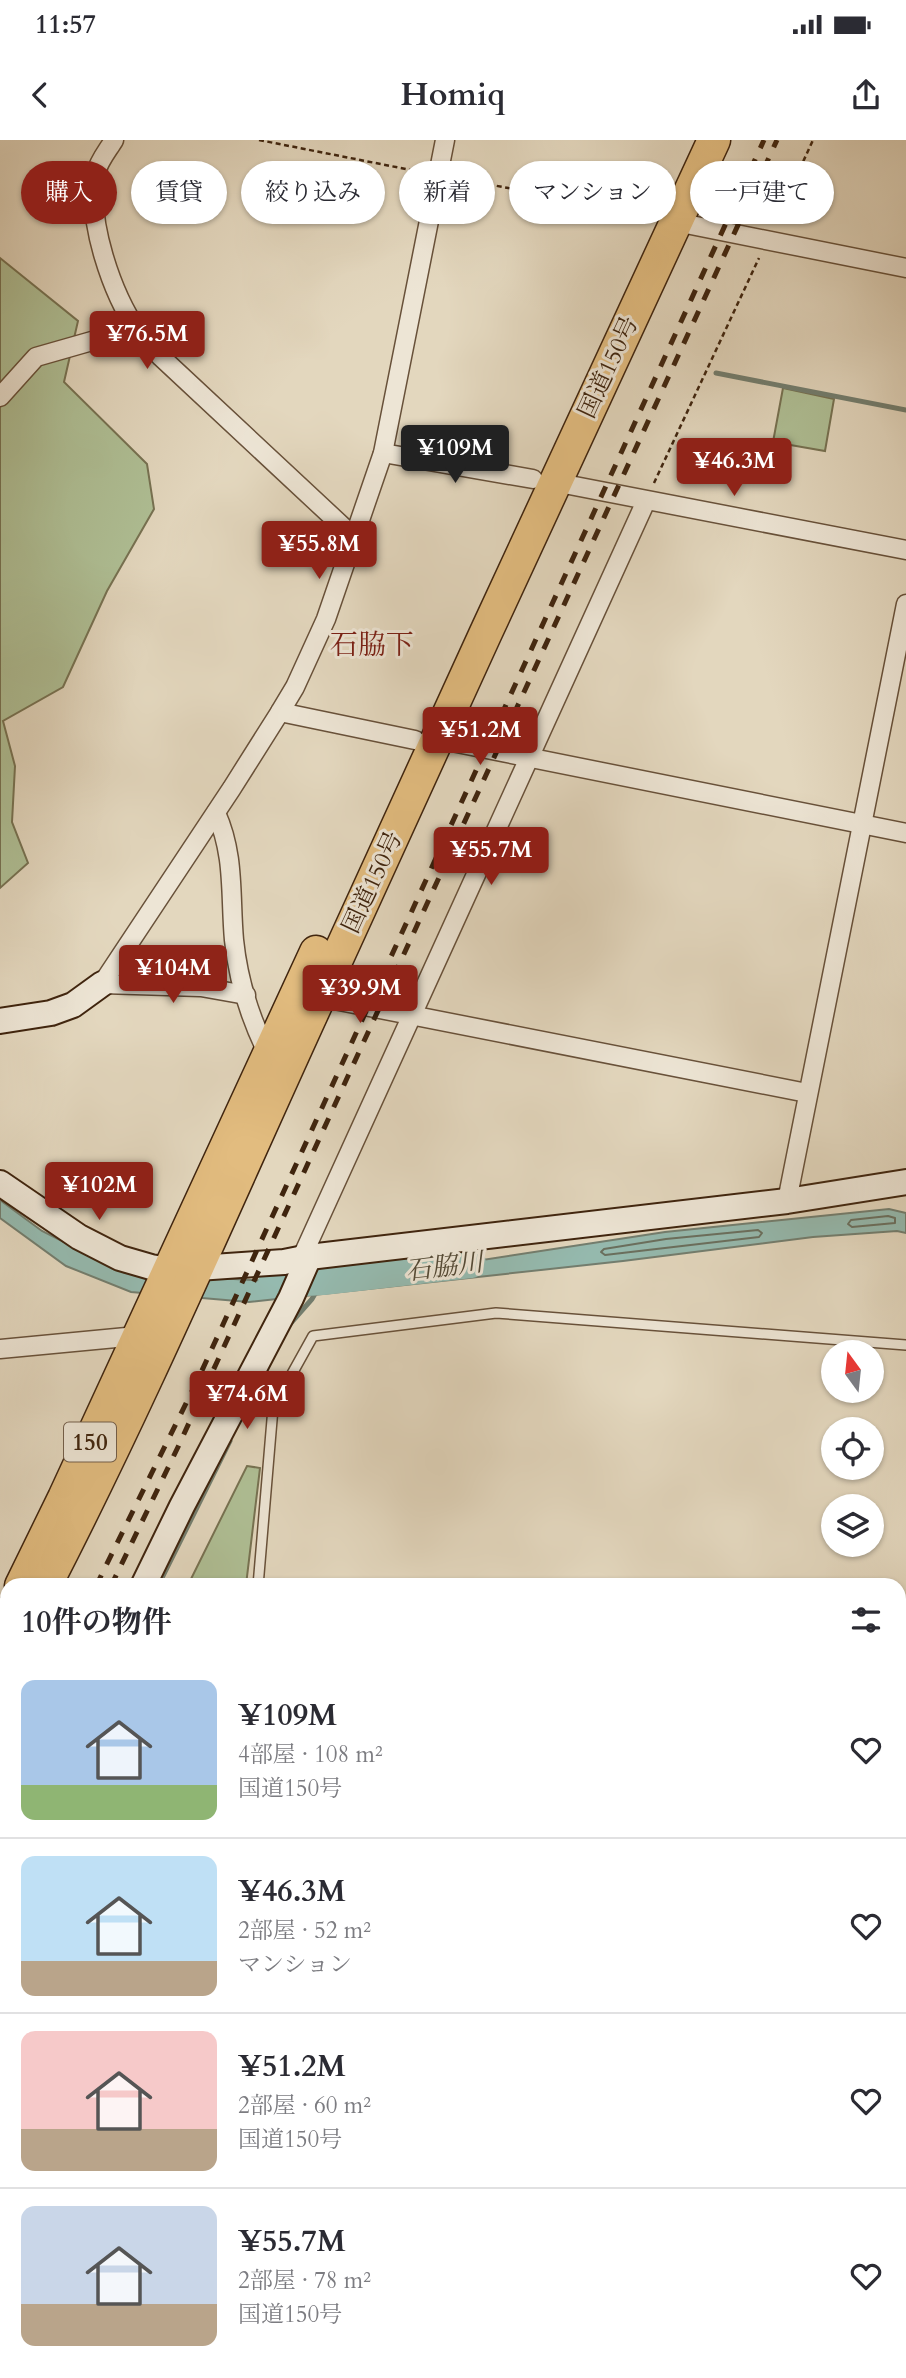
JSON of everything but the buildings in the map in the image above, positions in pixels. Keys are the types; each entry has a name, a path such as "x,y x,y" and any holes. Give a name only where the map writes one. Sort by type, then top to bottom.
{"highway":[{"name":"国道150号","path":"676,184 690,140"},
{"name":"国道150号","path":"676,201 714,140"},
{"name":"国道150号","path":"25,1578 137,1336 177,1280 319,997 426,739 663,224"},
{"name":"国道150号","path":"48,1578 177,1280 268,1054 426,739"}],"street":[{"path":"114,140 96,170 92,201 105,258 127,313 140,334 161,357 355,538"},
{"path":"441,161 445,140"},
{"path":"676,221 906,268"},
{"path":"0,1021 51,1013 73,1006 102,984 216,813 295,687 326,619 383,453 428,224"},
{"path":"0,397 36,357 92,341 140,334"},
{"path":"383,453 544,480 906,550"},
{"path":"147,1578 291,1298 305,1258 410,1016 646,501"},
{"path":"787,1201 906,604"},
{"path":"280,712 906,833"},
{"path":"216,813 230,856 234,943 256,1029 268,1054"},
{"path":"102,984 201,987 246,995"},
{"path":"319,997 807,1093"},
{"path":"0,1183 79,1237 120,1258 177,1280 305,1258 787,1201 906,1182"},
{"path":"0,1349 137,1336"}],"lane":[{"path":"259,1578 272,1408 313,1336 496,1313 906,1345"}],"path":[{"path":"259,140 399,167"},
{"path":"646,501 813,140"}],"green space":[{"path":"0,258 78,321 64,382 147,464 154,509 107,591 63,687 3,721 15,766 12,822 28,863 0,888"},
{"path":"783,388 834,399 825,451 773,442"},
{"path":"247,1466 260,1468 247,1578 191,1578"}],"water":[{"path":"0,1200 42,1231 125,1273 326,1284 665,1232 889,1209 906,1213 906,1233 897,1231 813,1237 249,1302 131,1292 66,1266 0,1218"}],"waterway":[{"path":"716,373 906,410"},
{"name":"石脇川","path":"273,1283 471,1263"},
{"path":"290,1324 312,1299 323,1280"},
{"path":"162,1578 230,1441"}],"railway":[{"path":"100,1578 199,1377 764,140"},
{"path":"115,1578 178,1447 777,140"}],"district":[{"name":"石脇下","path":"372,644"}]}
